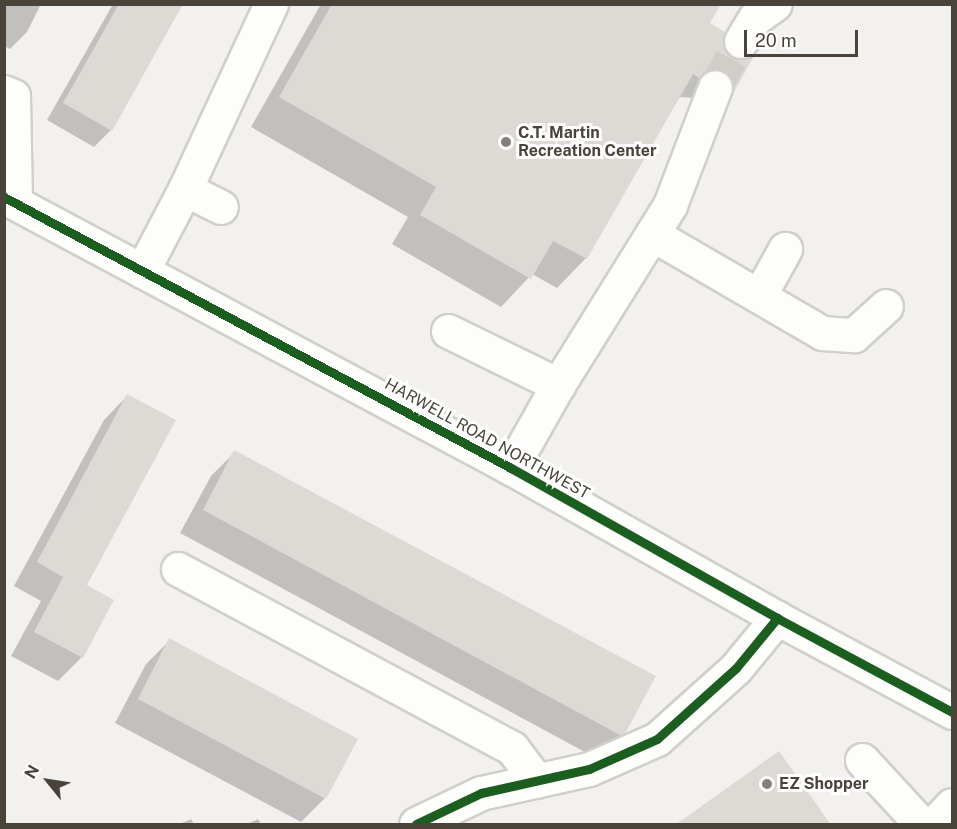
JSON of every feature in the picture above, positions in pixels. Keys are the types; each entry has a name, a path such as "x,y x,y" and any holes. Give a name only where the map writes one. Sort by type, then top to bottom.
{"street":[{"path":"142,271 185,189 271,4"},
{"path":"741,41 755,18 775,4"},
{"path":"511,468 558,385 670,205 715,87"},
{"path":"4,92 13,96 10,200"},
{"path":"185,189 220,207"},
{"name":"HARWELL ROAD NORTHWEST","path":"10,200 511,468 777,618 952,712"},
{"path":"652,234 822,333 854,335 886,306"},
{"path":"759,296 785,249"},
{"path":"448,331 558,385"},
{"path":"178,569 512,748 537,781"},
{"path":"416,825 481,793 589,769 657,739 736,668 777,618"},
{"path":"862,760 921,825"},
{"path":"933,825 952,805"}],"building":[{"path":"119,4 183,4 112,131 63,103"},
{"name":"C.T. Martin Recreation Center","path":"332,4 721,4 710,23 725,32 725,50 741,60 757,51 731,97 733,83 722,70 711,69 699,78 693,74 587,259 553,241 531,279 420,215 436,187 279,97"},
{"path":"127,394 176,420 87,585 114,600 83,658 34,632 63,577 37,562"},
{"path":"234,450 656,676 626,732 620,735 203,510"},
{"path":"169,638 358,739 326,799 138,699"},
{"name":"EZ Shopper","path":"779,751 831,825 675,825"}],"tunnel":[{"path":"715,87 741,41"}],"cycle path":[{"path":"4,197 511,468 777,618 952,712"},
{"path":"416,824 481,793 589,769 657,739 736,668 777,618"}],"place":[{"name":"C.T. Martin Recreation Center","path":"506,142"},
{"name":"EZ Shopper","path":"767,784"}]}
